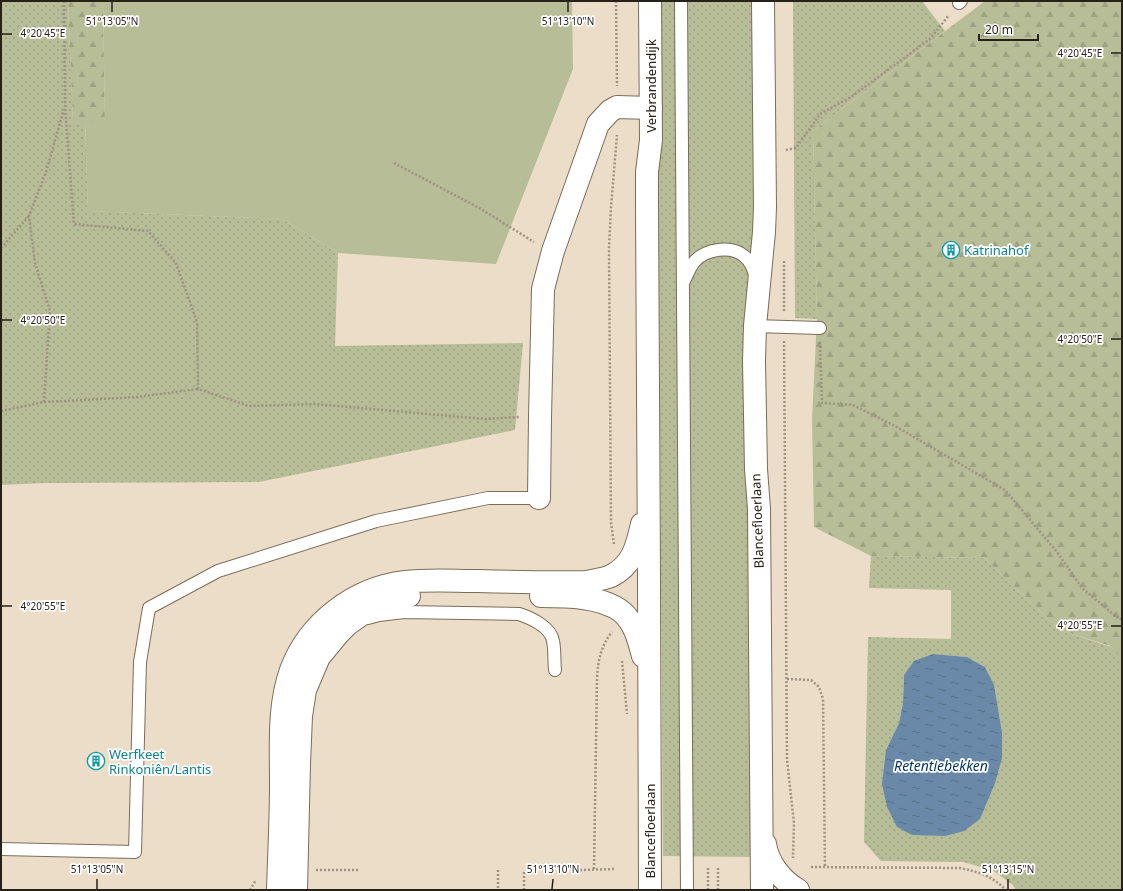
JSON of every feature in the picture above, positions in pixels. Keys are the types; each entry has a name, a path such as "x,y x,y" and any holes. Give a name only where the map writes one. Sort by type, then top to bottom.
{"main road":[{"name":"Verbrandendijk","path":"647,172 651,140 650,1"},
{"path":"763,1 773,151"},
{"path":"540,498 543,289 553,251 598,124 610,111 617,107 651,108"},
{"name":"Blancefloerlaan","path":"762,890 760,809 759,517 755,461 754,362 755,326 773,151"},
{"name":"Blancefloerlaan","path":"647,172 650,890"},
{"path":"278,890 281,731 285,697 291,670 306,642 321,623 339,608 358,596 379,588 404,582 431,580 587,582 610,577 623,568 635,551 649,498"},
{"path":"296,890 298,764 301,716 305,690 319,657 348,624 368,610 389,600 410,596 437,594 558,596 580,598 605,603 622,613 630,622 638,636 649,675"},
{"path":"760,809 766,848 774,868 792,887"}],"lane":[{"path":"682,1 687,890"},
{"path":"683,284 694,262 702,255 715,250 730,250 744,255 749,261 754,268 759,287"},
{"path":"755,326 820,328"},
{"path":"1,849 135,852 140,662 149,608 218,571 376,521 488,498 540,498"},
{"path":"348,624 379,615 404,612 519,614 531,618 540,624 550,634 553,640 555,670"}],"path":[{"path":"64,1 65,106 74,224 148,231 176,263 197,322 198,389"},
{"path":"773,151 796,148 820,114 851,97 930,39 960,2"},
{"path":"1,248 30,216 46,172 65,106"},
{"path":"394,163 481,209 538,245 553,251"},
{"path":"30,216 35,263 50,311 44,402"},
{"path":"609,248 611,523 615,547 623,568"},
{"path":"784,256 787,760 794,823 793,861 791,873 792,887"},
{"path":"820,328 822,403 853,405 895,426 1005,490 1057,552 1082,588 1119,619 1122,619"},
{"path":"1,411 44,402 137,397 198,389 249,406 315,404 485,419 540,417"},
{"path":"594,869 598,665 600,653 606,639 622,613"},
{"path":"621,657 627,716"},
{"path":"787,679 811,680 819,687 823,699 825,867"},
{"path":"811,867 960,868 980,873 999,883 1006,890"},
{"path":"708,868 708,890"},
{"path":"718,868 718,890"},
{"path":"580,870 615,869"},
{"path":"313,870 359,870"},
{"path":"498,870 498,890"},
{"path":"524,870 524,890"}],"green space":[{"path":"1,1 68,1 73,122 85,122 88,211 282,219 338,253 335,346 523,343 515,430 259,482 43,483 1,485"},
{"path":"68,1 103,1 105,122 73,123"},
{"path":"103,1 572,1 573,69 496,264 338,253 282,219 88,211 85,122 105,122"},
{"path":"657,1 758,1 752,857 663,856"},
{"path":"793,1 922,1 945,31 813,131 817,319 795,318"},
{"path":"985,1 1122,1 1122,659 1110,646 1060,630 984,558 871,556 814,527 812,419 817,319 813,131"},
{"path":"871,556 984,558 1060,630 1111,647 1122,659 1122,890 1016,890 1013,885 992,870 963,862 881,861 864,842 868,637 951,639 951,590 869,588","holes":["933,654 967,657 985,667 994,686 1002,732 886,750 899,723 903,703 904,675"]}],"water":[{"name":"Retentiebekken","path":"933,654 967,657 985,667 994,685 1002,732 1002,758 995,783 980,819 964,831 945,836 912,835 897,827 887,807 882,784 886,750 899,723 903,703 904,675 914,661"}],"place":[{"name":"Katrinahof","path":"951,250"},
{"name":"Werfkeet Rinkoniên/Lantis","path":"96,761"}]}
